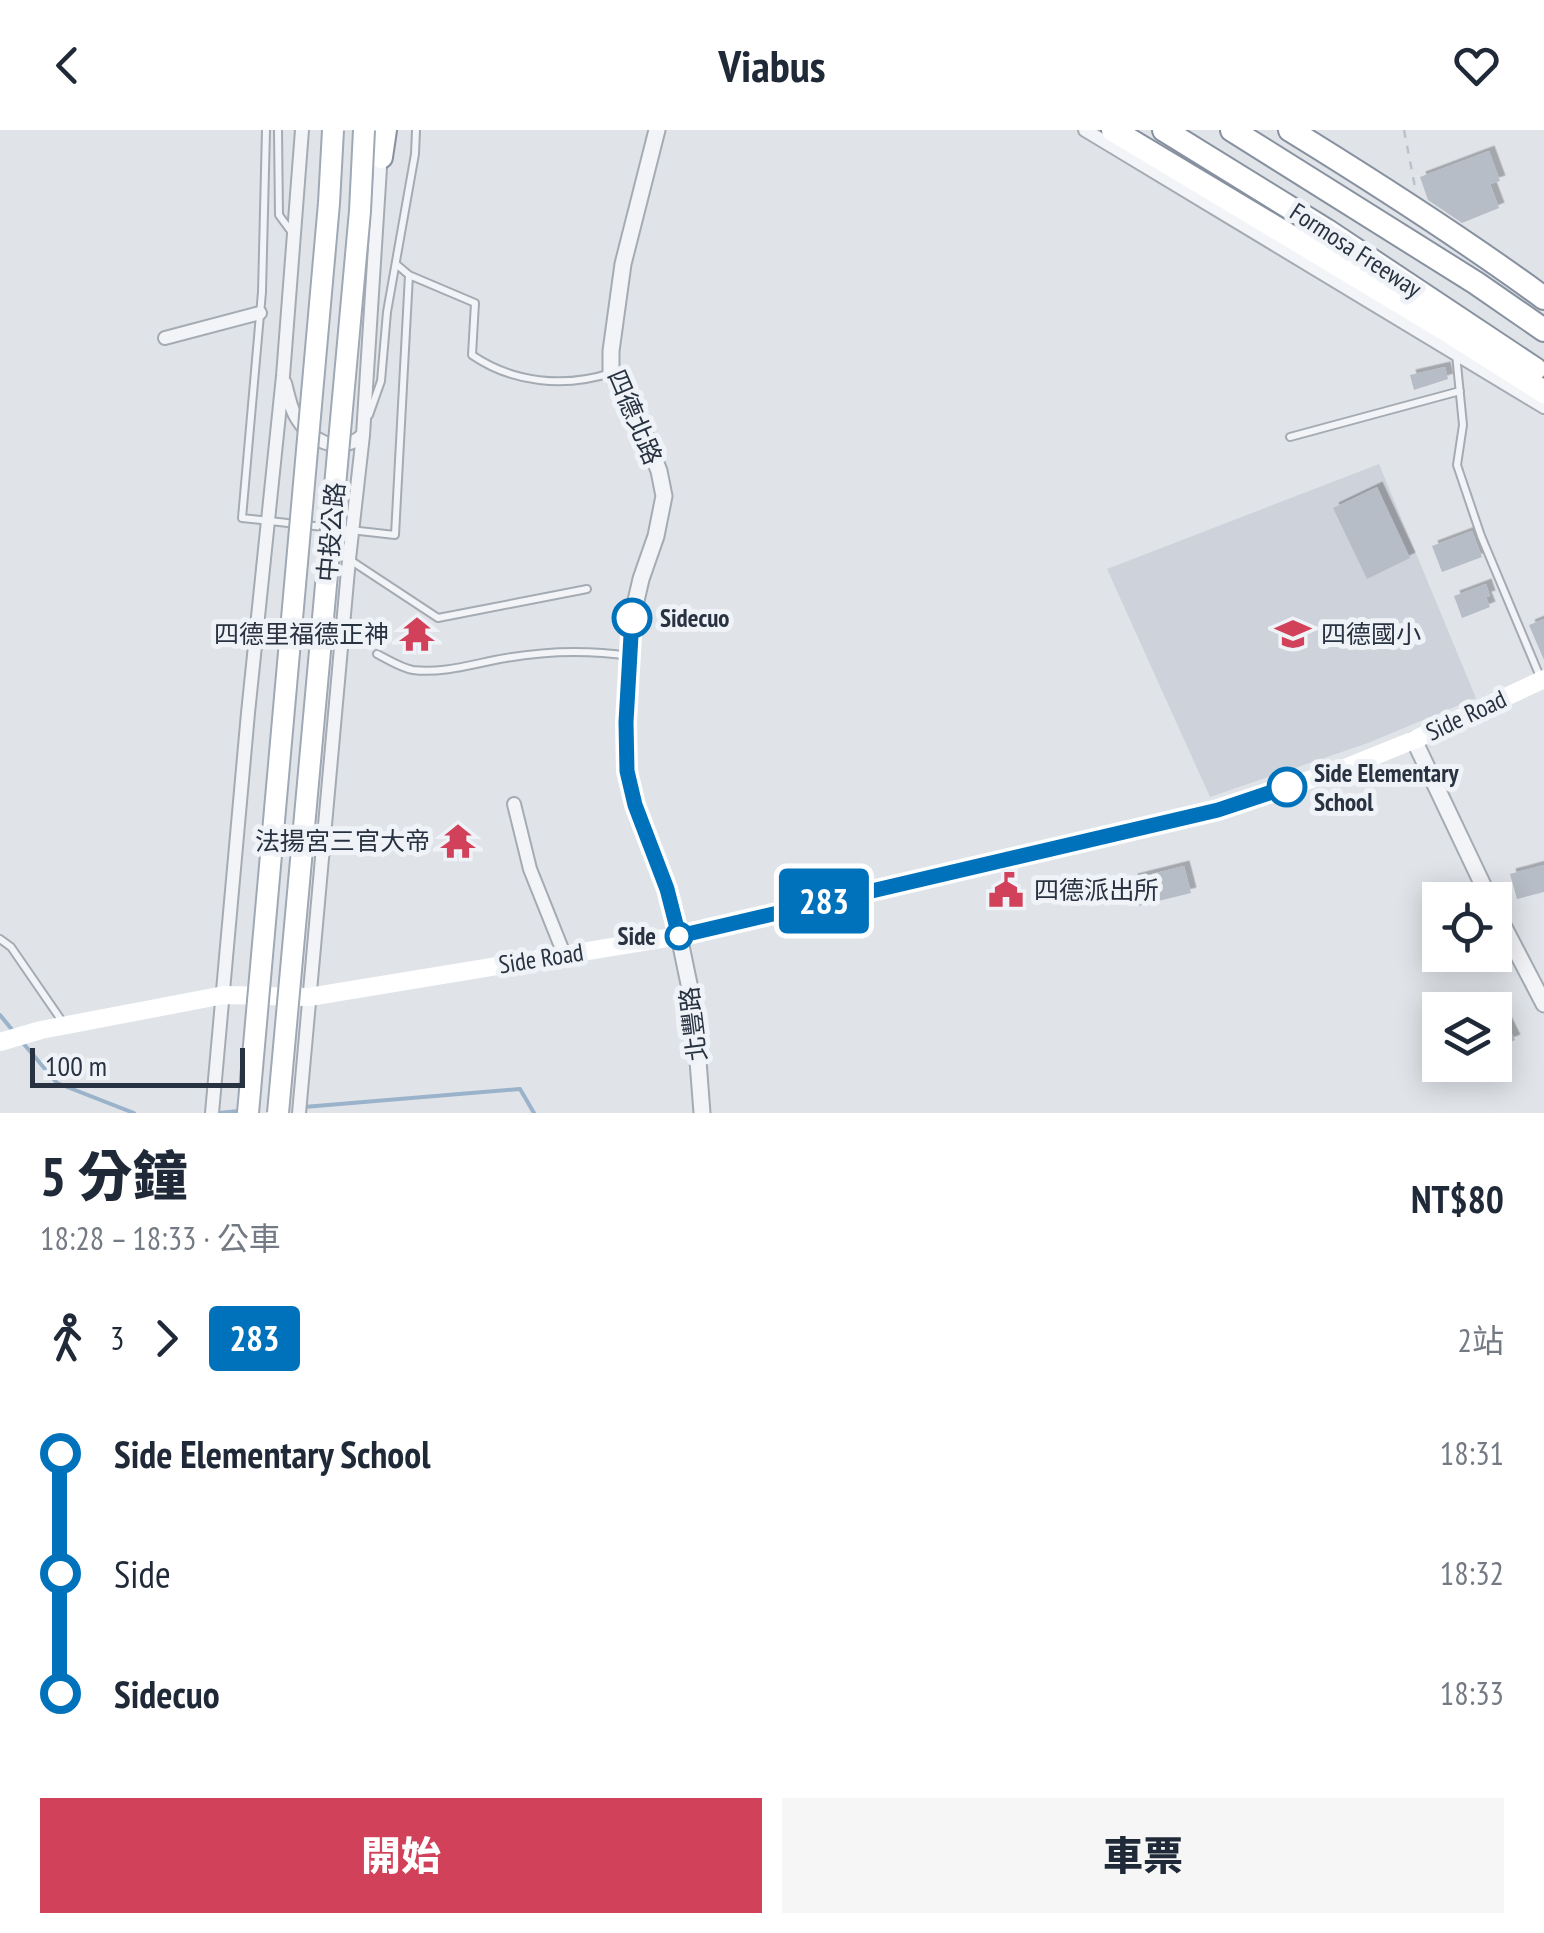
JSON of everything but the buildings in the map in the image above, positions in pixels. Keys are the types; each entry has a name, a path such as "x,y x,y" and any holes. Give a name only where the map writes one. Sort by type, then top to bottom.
{"highway":[{"path":"381,157 383,130"},
{"path":"1114,130 1544,392"},
{"name":"Formosa Freeway","path":"1164,130 1358,251 1544,375"},
{"name":"Formosa Freeway","path":"1232,130 1476,282 1544,330"},
{"path":"1290,130 1544,295"}],"main road":[{"name":"中投公路","path":"248,1113 333,130"},
{"name":"中投公路","path":"278,1113 364,130"},
{"name":"Side Road","path":"0,1042 64,1025 224,995 309,996 679,936 1218,810 1342,769 1414,740 1543,679"}],"street":[{"path":"212,1113 283,376 302,130"},
{"name":"四德北路","path":"656,130 623,264 611,373 645,435 664,496 632,618 627,771 679,936"},
{"path":"1085,130 1544,407"},
{"path":"1304,130 1417,198 1544,295"},
{"path":"299,1113 362,436 381,157"},
{"path":"165,338 260,313"},
{"path":"283,376 294,414 313,438 337,446 353,444 362,436"},
{"path":"1414,740 1481,882"},
{"path":"514,804 530,869 564,954"},
{"name":"北豐路","path":"679,936 694,1008 702,1113"},
{"path":"1512,943 1544,1004"}],"lane":[{"path":"266,130 260,313 242,518 395,534 409,275"},
{"path":"278,130 278,215 295,237"},
{"path":"362,436 381,381 387,312 416,130"},
{"path":"395,263 409,275 475,303 472,355 498,371 566,383 611,373"},
{"path":"1456,354 1463,425 1457,465 1481,536 1543,679"},
{"path":"1290,437 1460,391"},
{"path":"349,559 438,618 586,589"},
{"path":"378,654 409,670 572,652 630,656"},
{"path":"0,939 11,947 64,1025"}],"path":[{"path":"1404,130 1417,198"}],"shaded area":[{"name":"四德國小","path":"1379,464 1476,698 1368,743 1210,797 1107,569"}],"waterway":[{"path":"0,1015 14,1032"},
{"path":"23,1043 57,1083 134,1113"},
{"path":"304,1107 520,1089 534,1113"},
{"path":"219,1113 239,1111"}],"bus line":[{"name":"283","path":"632,618 627,771 679,936 1218,810 1287,787"}],"place":[{"name":"Sidecuo","path":"632,618"},
{"name":"四德里福德正神","path":"417,634"},
{"name":"四德國小","path":"1293,634"},
{"name":"Side Elementary School","path":"1287,787"},
{"name":"法揚宮三官大帝","path":"458,841"},
{"name":"四德派出所","path":"1006,890"},
{"name":"Side","path":"679,936"}]}
